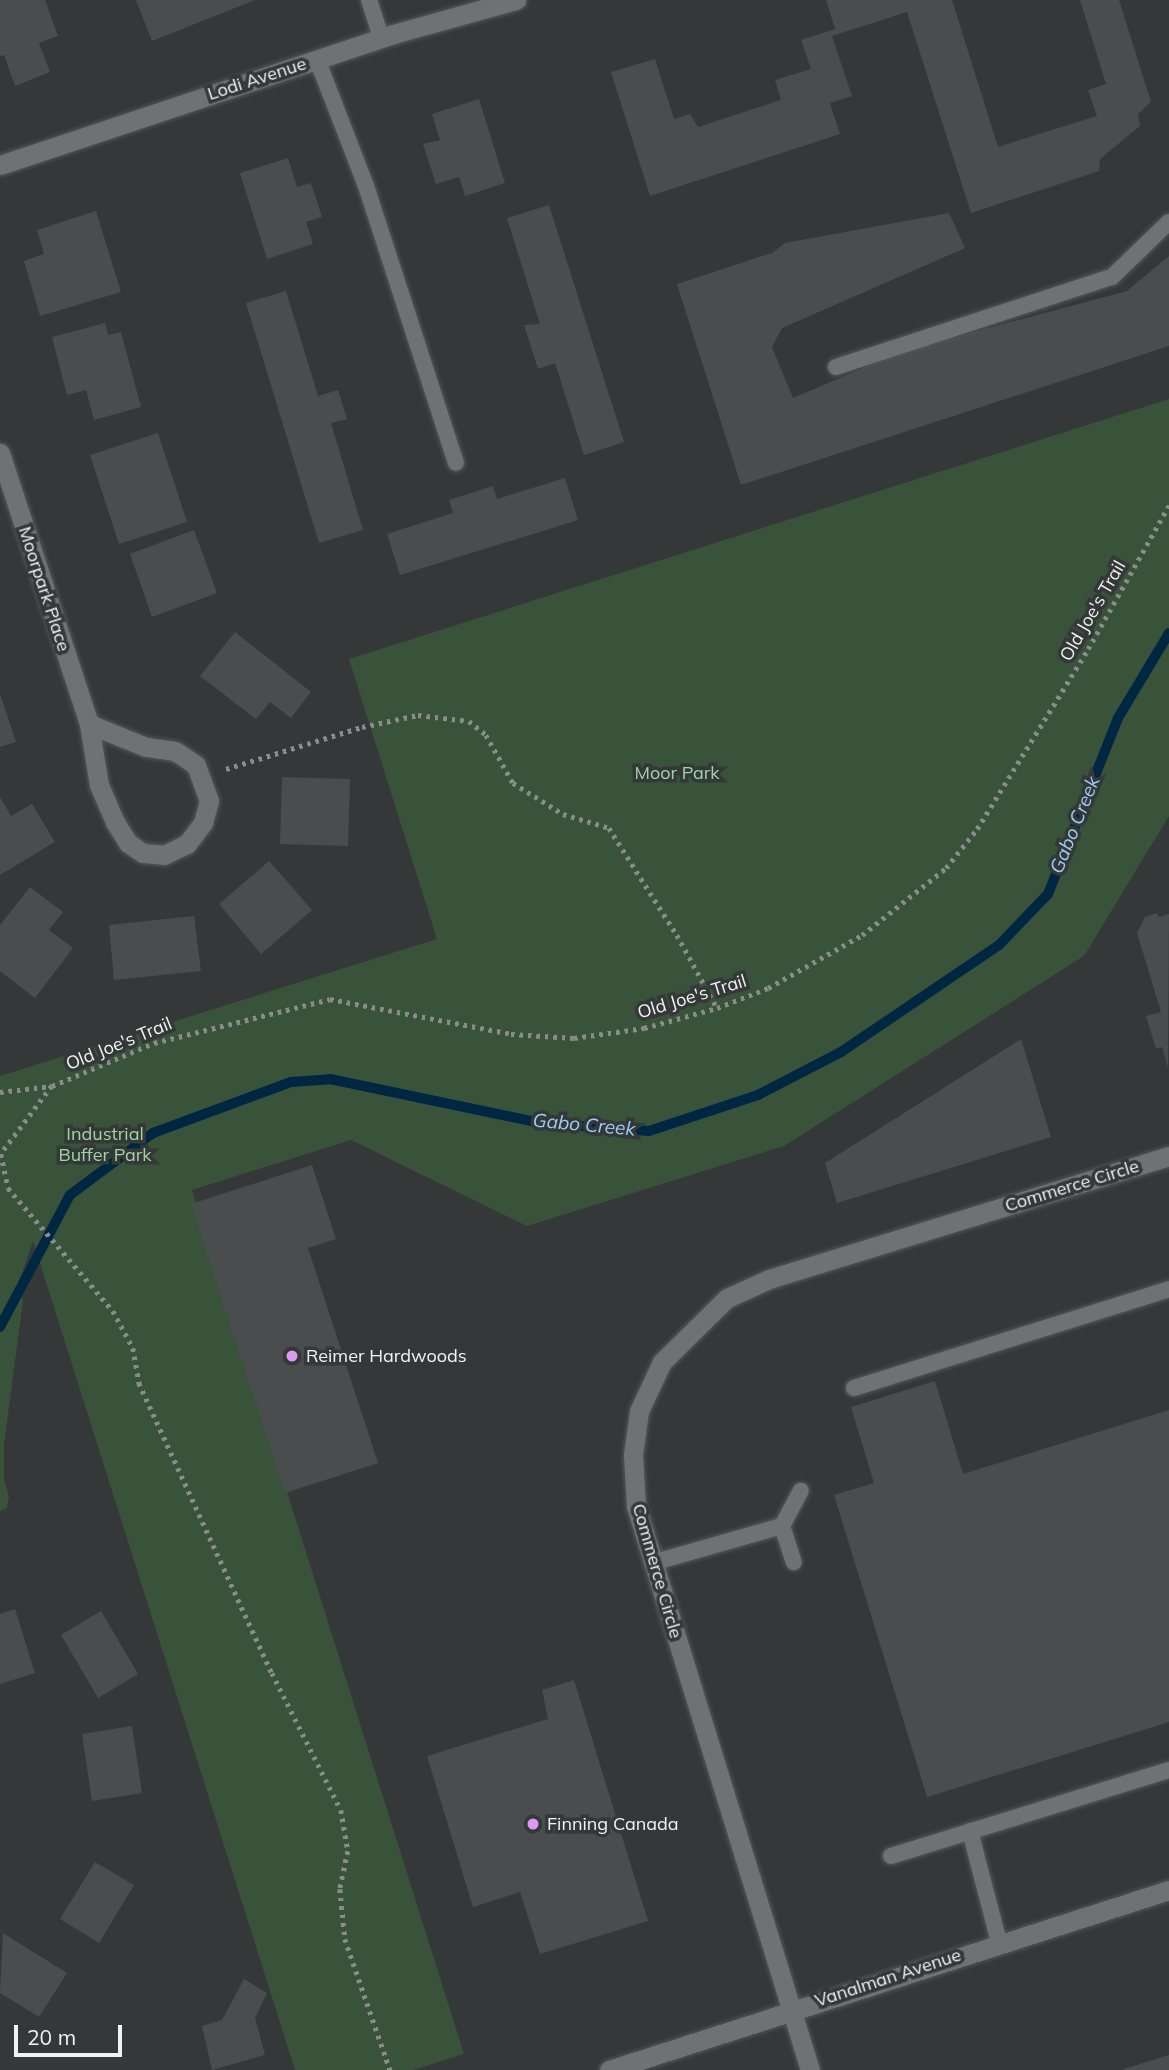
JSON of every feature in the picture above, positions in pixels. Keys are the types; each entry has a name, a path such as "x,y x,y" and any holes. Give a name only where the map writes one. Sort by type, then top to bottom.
{"street":[{"name":"Lodi Avenue","path":"0,165 381,38 516,0"},
{"name":"Moorpark Place","path":"0,453 89,724 104,797 128,843 143,853 164,855 187,844 203,823 209,801 204,779"},
{"path":"89,724 146,747 175,751 196,765 204,779"},
{"name":"Commerce Circle","path":"810,2070 636,1506 633,1455 639,1411 662,1362 727,1298 769,1279 1169,1156"},
{"name":"Vanalman Avenue","path":"609,2070 792,2008 1169,1890"}],"lane":[{"path":"369,0 381,38"},
{"path":"317,60 366,186 456,463"},
{"path":"836,367 1112,277 1169,222"},
{"path":"854,1388 1169,1289"},
{"path":"652,1563 782,1526 801,1491"},
{"path":"782,1526 794,1562"},
{"path":"891,1856 1169,1770"},
{"path":"970,1831 999,1942"}],"path":[{"name":"Old Joe's Trail","path":"0,1092 52,1086 165,1039 330,999 511,1034 574,1038 644,1028 717,1008 824,959 914,898 946,868 977,829 1088,649 1169,505"},
{"path":"204,779 362,727 418,715 469,721 486,735 513,783 563,814 609,828 677,935 717,1008"},
{"path":"52,1086 1,1154 8,1188 113,1311 133,1348 139,1383 272,1673 341,1810 348,1851 340,1889 345,1939 390,2070"}],"green space":[{"path":"1169,399 1169,816 1084,956 784,1146 527,1226 351,1140 192,1190 464,2054 413,2070 295,2070 33,1241 19,1282 23,1301 4,1444 4,1480 9,1496 7,1508 0,1511 0,1076 437,939 349,659"}],"building":[{"path":"0,0 45,0 58,36 39,43 50,72 15,86 4,55 0,56"},
{"path":"136,0 255,0 152,41"},
{"path":"826,0 952,0 998,147 1097,116 1088,90 1106,84 1080,0 1119,0 1151,102 1138,114 1140,126 1100,159 1099,171 971,213 907,12 832,36 852,96 830,103 840,134 650,196 611,72 655,59 674,119 690,114 698,127 781,100 775,80 811,69 801,40 835,29"},
{"path":"479,99 505,183 465,196 459,177 436,184 423,144 440,140 432,114"},
{"path":"288,158 297,187 311,183 322,217 306,222 313,244 267,259 240,173"},
{"path":"549,205 624,442 584,455 555,363 538,369 524,325 540,324 507,218"},
{"path":"96,211 121,292 40,316 24,261 44,254 37,230"},
{"path":"949,213 965,248 782,328 772,347 793,398 903,351 1127,291 1169,256 1169,346 741,485 677,284 772,253 785,243"},
{"path":"286,291 318,396 338,390 347,419 331,423 363,530 319,543 246,303"},
{"path":"105,323 108,335 121,332 141,407 94,420 86,390 67,395 52,337"},
{"path":"158,433 187,522 119,544 90,455"},
{"path":"565,478 578,520 400,575 387,534 453,513 449,500 493,486 497,499"},
{"path":"194,530 217,593 152,617 130,554"},
{"path":"235,632 311,692 291,718 270,702 256,719 200,676"},
{"path":"0,694 16,742 0,747"},
{"path":"282,777 350,779 348,846 280,844"},
{"path":"0,797 11,816 32,804 55,842 0,875"},
{"path":"269,861 312,910 261,954 219,904"},
{"path":"30,887 63,912 49,930 73,948 35,998 0,971 0,925"},
{"path":"1157,913 1159,917 1169,914 1168,1068 1162,1047 1156,1049 1146,1016 1161,1012 1137,933 1145,917"},
{"path":"194,916 201,971 114,980 109,925"},
{"path":"1021,1039 1051,1137 837,1203 825,1163"},
{"name":"Reimer Hardwoods","path":"312,1165 336,1239 308,1248 378,1463 285,1493 191,1204"},
{"path":"935,1381 963,1474 1169,1410 1169,1722 927,1797 834,1495 874,1483 851,1407"},
{"path":"15,1609 35,1673 0,1684 0,1614"},
{"path":"101,1611 138,1674 98,1698 61,1635"},
{"name":"Finning Canada","path":"574,1680 648,1921 540,1954 520,1892 473,1907 427,1756 548,1719 542,1690"},
{"path":"132,1726 142,1793 92,1801 82,1734"},
{"path":"95,1862 134,1885 99,1943 60,1919"},
{"path":"3,1933 67,1973 39,2017 0,1993"},
{"path":"244,1979 267,1993 255,2018 265,2055 212,2070 202,2026 222,2020"},
{"path":"1169,2055 1169,2070 1124,2070 1124,2069"}],"waterway":[{"name":"Gabo Creek","path":"0,1327 70,1195 153,1133 291,1082 330,1079 541,1123 649,1131 758,1095 841,1052 999,945 1048,894 1118,718 1169,633"}],"place":[{"name":"Reimer Hardwoods","path":"292,1356"},
{"name":"Finning Canada","path":"533,1824"}],"park label":[{"name":"Moor Park","path":"677,773"},
{"name":"Industrial Buffer Park","path":"105,1145"}]}
